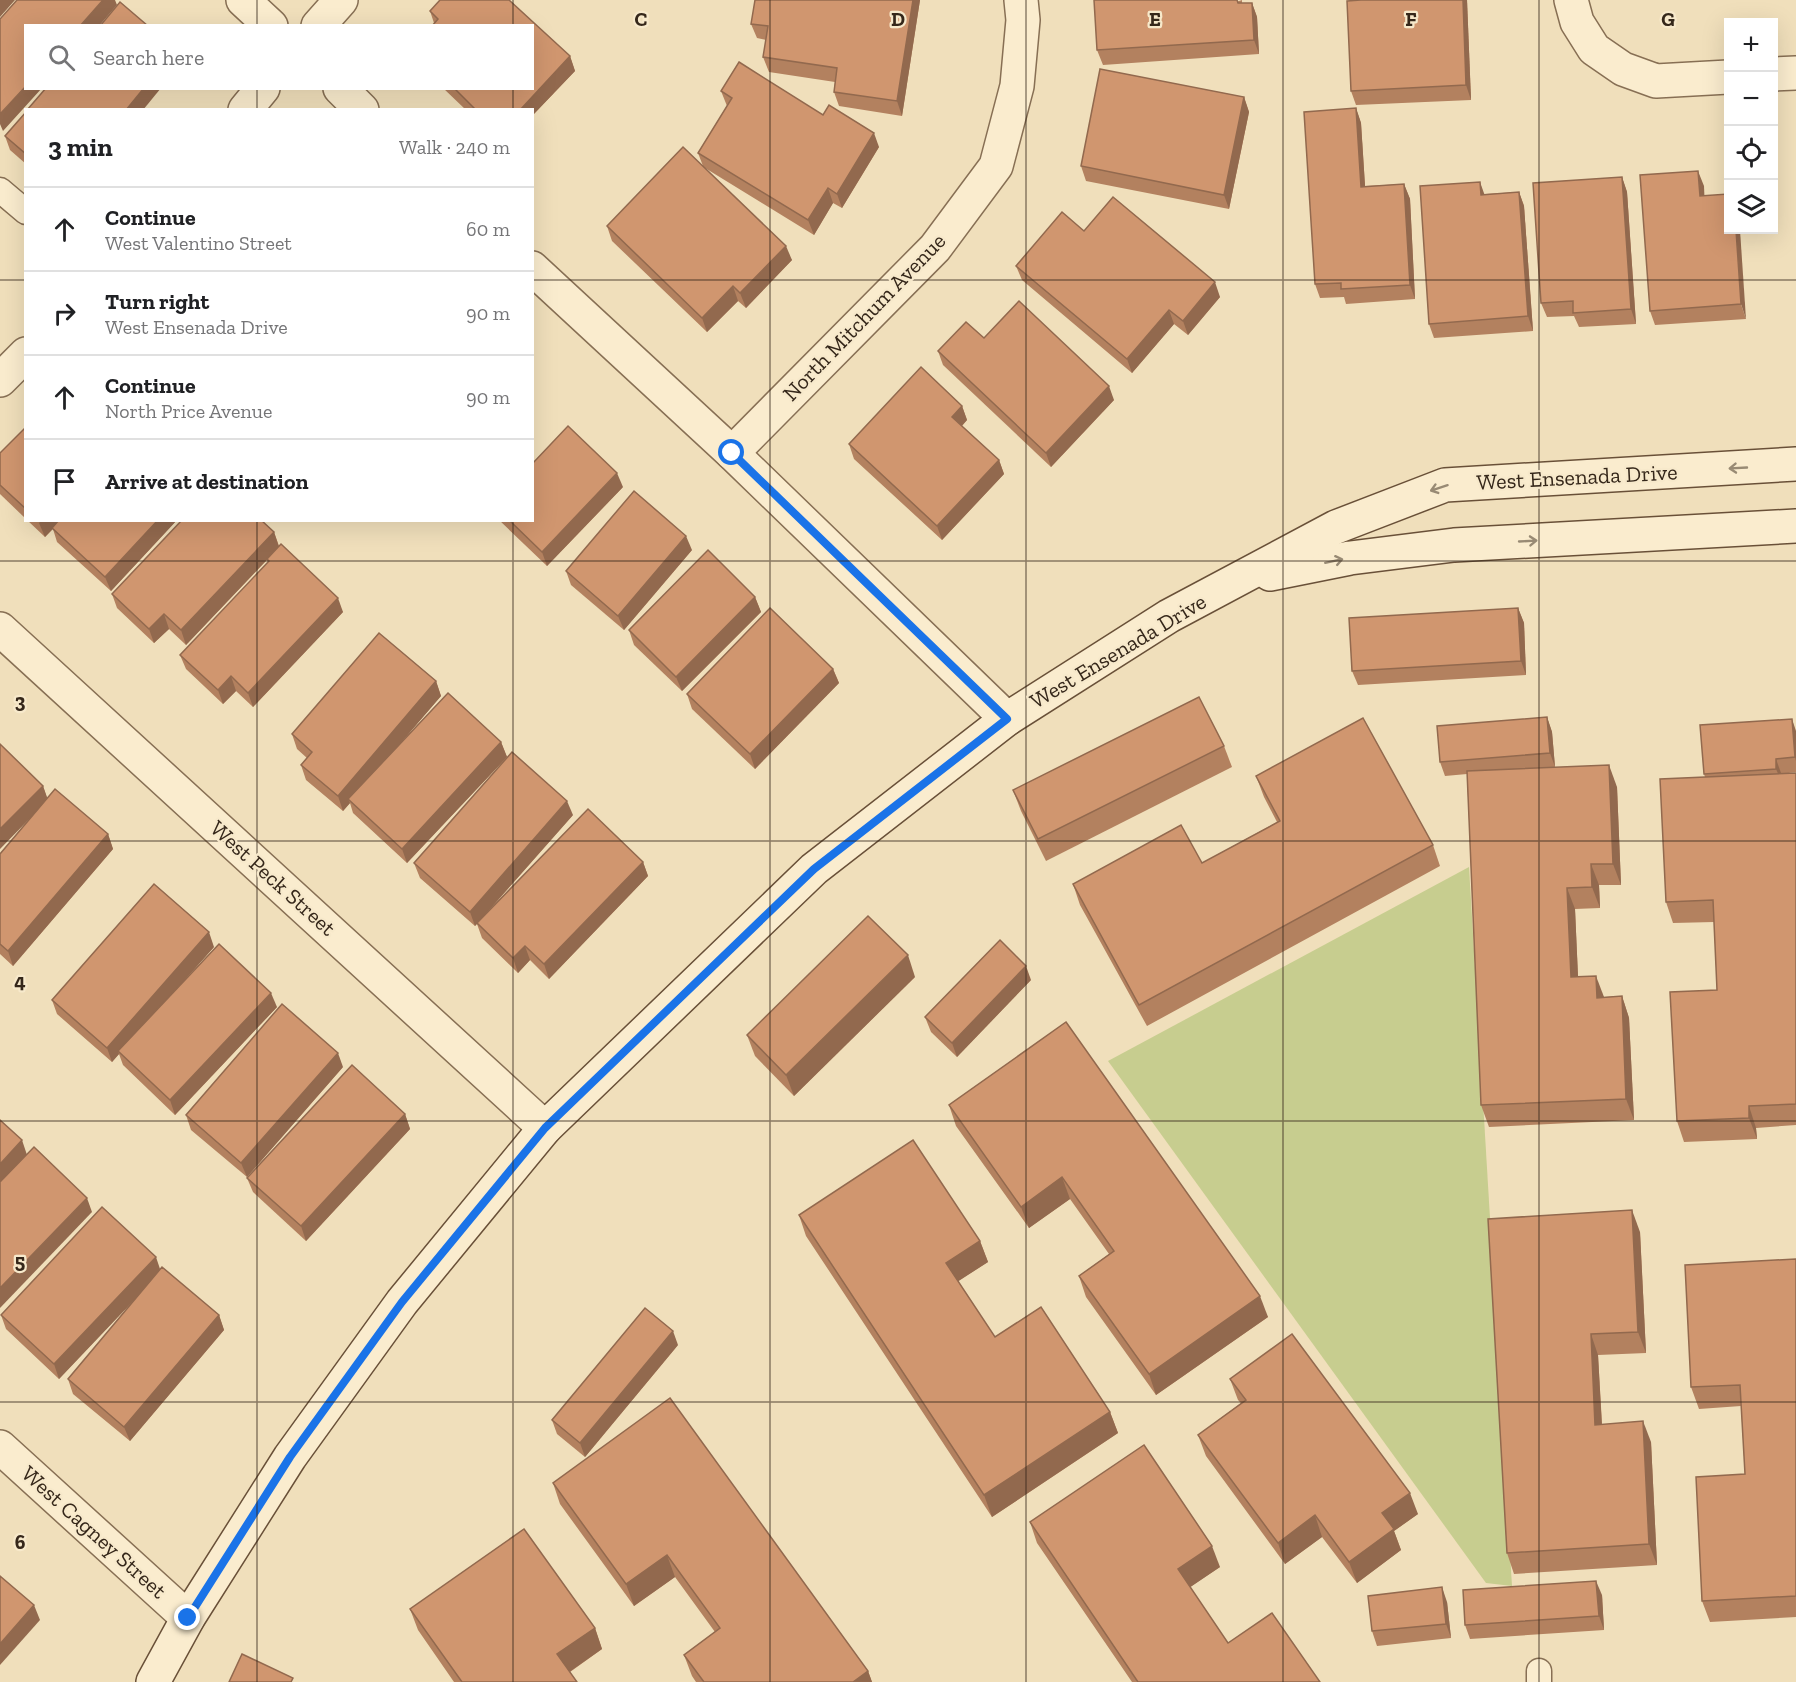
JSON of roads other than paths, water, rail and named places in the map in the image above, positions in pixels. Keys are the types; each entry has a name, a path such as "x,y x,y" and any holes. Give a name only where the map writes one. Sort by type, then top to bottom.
{"street":[{"path":"243,0 269,24"},
{"path":"320,24 341,0"},
{"name":"North Mitchum Avenue","path":"732,453 935,248 996,166 1017,86 1023,20 1022,0"},
{"path":"1571,0 1577,22 1594,49 1623,69 1656,81 1724,77"},
{"path":"1778,74 1796,73"},
{"path":"247,108 261,90"},
{"path":"342,90 360,108"},
{"path":"534,270 732,453 1007,719"},
{"path":"0,380 24,356"},
{"name":"West Ensenada Drive","path":"153,1682 188,1618 290,1457 402,1302 545,1128 814,869 1007,719 1169,616 1336,527 1445,485 1796,464"},
{"name":"West Ensenada Drive","path":"1236,582 1350,558 1454,545 1796,526"},
{"name":"West Peck Street","path":"0,629 545,1128"},
{"name":"West Cagney Street","path":"0,1447 188,1618"}],"lane":[{"path":"0,190 24,210"}]}
